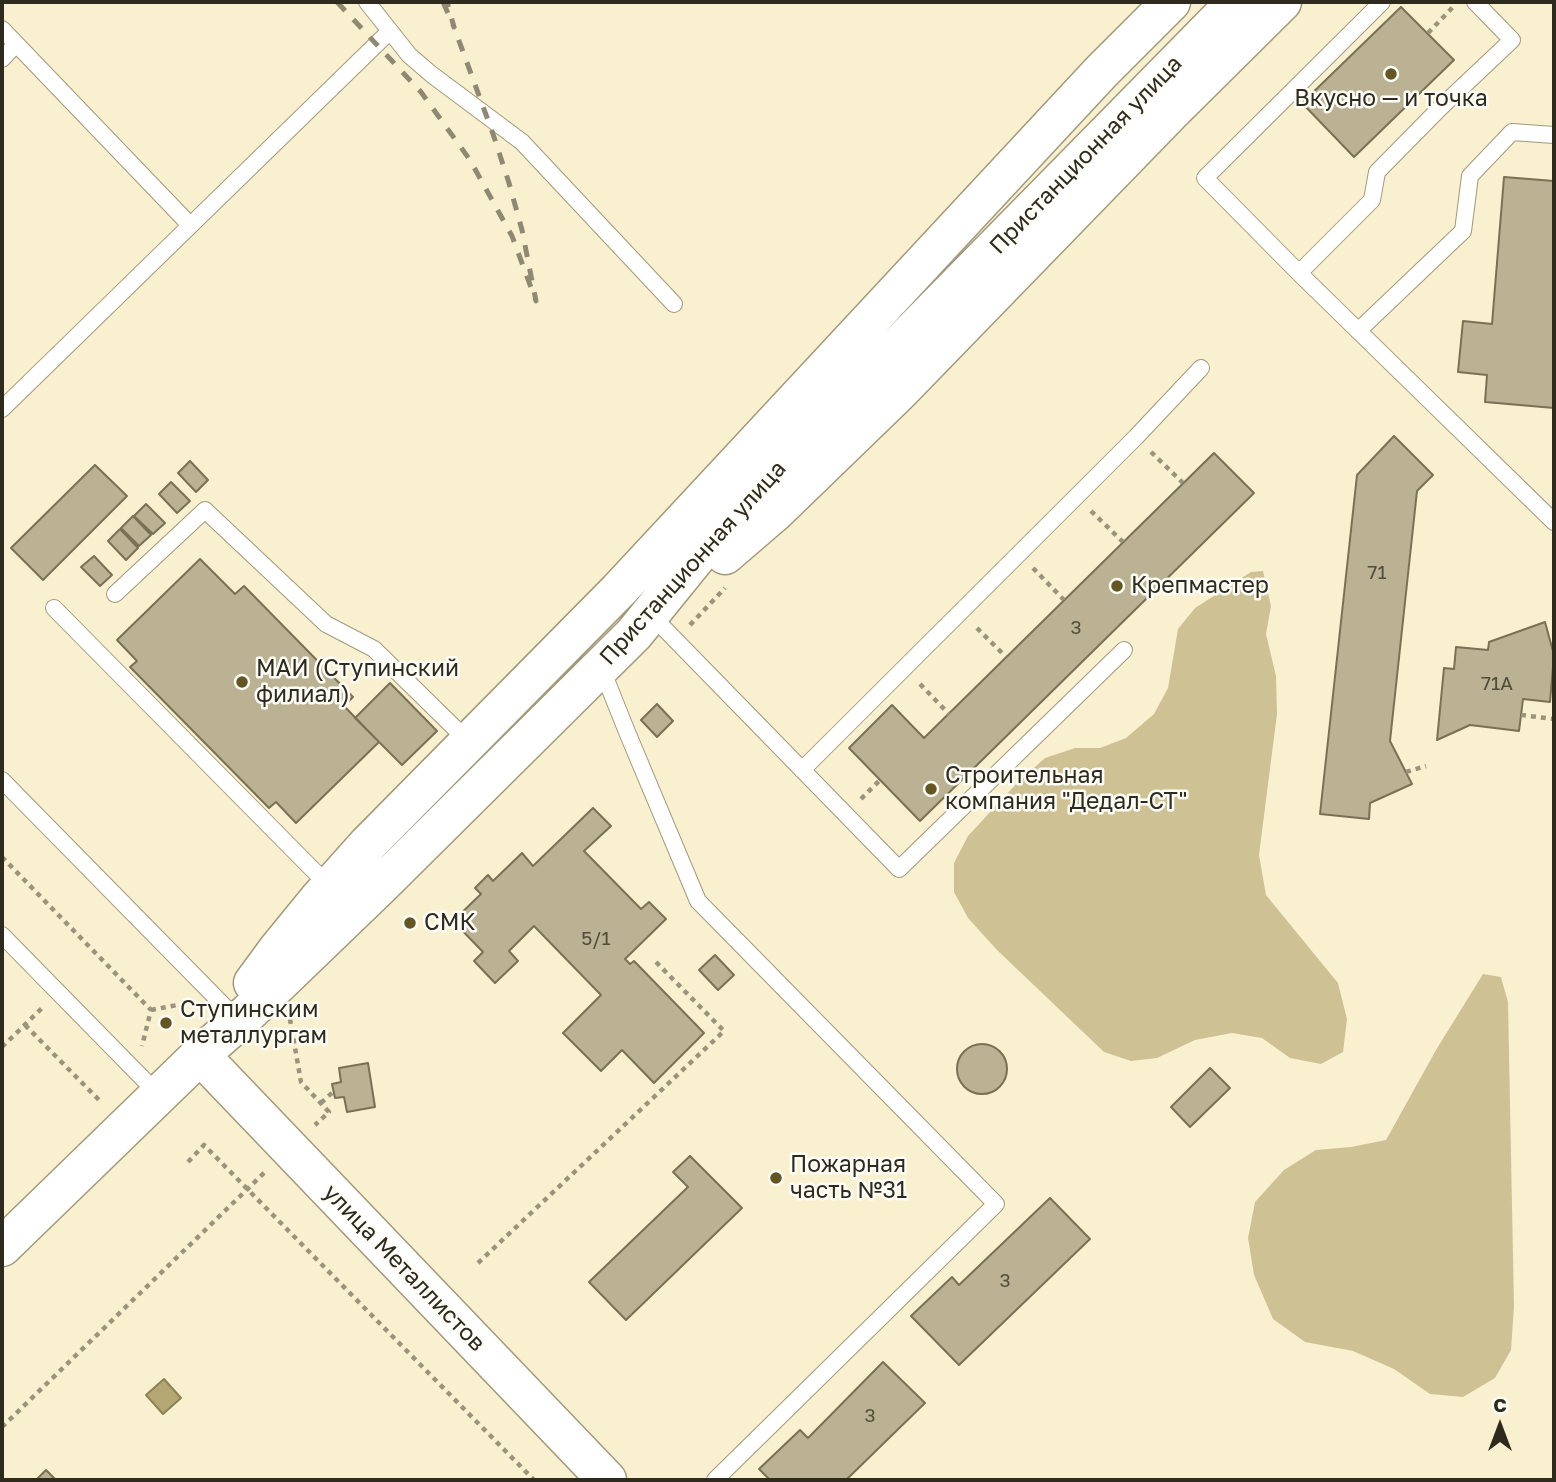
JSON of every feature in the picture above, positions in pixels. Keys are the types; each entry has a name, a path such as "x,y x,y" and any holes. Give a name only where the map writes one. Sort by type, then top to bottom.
{"main road":[{"name":"Пристанционная улица","path":"200,1055 278,949 368,844 619,590 1101,72 1171,2"},
{"name":"Пристанционная улица","path":"2,1247 200,1055 303,960 643,626 724,523 1236,2"},
{"path":"643,626 775,512 900,391 1171,112 1282,2"},
{"name":"улица Металлистов","path":"200,1055 607,1480"}],"lane":[{"path":"367,2 409,55 522,142 674,304"},
{"path":"1382,2 1205,178 1554,522"},
{"path":"1299,273 1372,200 1377,172 1512,40 1475,2"},
{"path":"2,29 190,225"},
{"path":"2,409 390,31"},
{"path":"2,59 16,44"},
{"path":"1358,331 1463,231 1469,176 1513,132 1554,135"},
{"path":"802,770 1136,437 1201,368"},
{"path":"114,594 205,510 326,624 374,649 469,742"},
{"path":"54,608 330,887"},
{"path":"643,626 802,770 898,869 1124,650"},
{"path":"601,666 698,901 996,1204 715,1480"},
{"path":"2,780 231,1013"},
{"path":"2,935 159,1095"}],"path":[{"path":"1428,33 1458,2"},
{"path":"1136,437 1183,483"},
{"path":"1076,496 1123,542"},
{"path":"1019,554 1065,600"},
{"path":"960,612 1006,657"},
{"path":"904,668 949,713"},
{"path":"1521,715 1554,719"},
{"path":"1406,772 1426,766"},
{"path":"2,857 151,1010"},
{"path":"478,1263 724,1031 654,960"},
{"path":"2,1047 58,992"},
{"path":"151,1010 190,1002"},
{"path":"141,1050 151,1010"},
{"path":"24,1025 100,1101"},
{"path":"321,1103 334,1091"},
{"path":"188,1162 204,1145 534,1480"},
{"path":"2,1427 248,1189"}],"shaded area":[{"path":"1263,571 1271,606 1266,634 1276,676 1277,714 1259,855 1266,895 1338,983 1347,1019 1343,1052 1321,1064 1290,1058 1262,1038 1232,1033 1195,1040 1157,1058 1131,1061 1104,1052 997,950 968,918 954,892 954,863 968,836 1017,783 1045,758 1075,748 1100,748 1126,738 1154,714 1168,688 1178,629 1195,608 1251,572"},
{"path":"1483,974 1501,977 1508,1002 1514,1307 1511,1350 1495,1378 1463,1397 1430,1394 1394,1369 1353,1351 1305,1342 1273,1319 1254,1275 1248,1238 1255,1202 1284,1170 1316,1150 1386,1140 1436,1050"},
{"path":"164,1379 181,1398 163,1414 146,1395"}],"building":[{"path":"1401,7 1454,60 1354,157 1302,103"},
{"path":"1504,177 1554,181 1554,408 1485,402 1487,375 1458,372 1463,321 1492,324"},
{"path":"1394,436 1433,475 1417,491 1390,741 1412,784 1370,803 1369,819 1320,814 1357,475"},
{"path":"1214,453 1254,493 920,821 849,748 892,705 924,738"},
{"path":"190,461 208,480 196,492 178,473"},
{"path":"95,465 127,496 43,580 11,548"},
{"path":"171,482 190,501 177,513 159,494"},
{"path":"146,504 165,523 153,534 134,516"},
{"path":"133,516 151,535 139,546 121,528"},
{"path":"120,529 138,548 126,560 108,541"},
{"path":"94,556 112,575 100,586 81,567"},
{"name":"МАИ (Ступинский филиал)","path":"200,559 235,594 244,586 353,697 344,706 379,742 296,823 276,802 269,808 130,667 137,661 117,640"},
{"path":"1545,622 1554,655 1550,702 1523,699 1519,731 1470,725 1437,740 1444,668 1454,669 1456,647 1488,650 1489,642"},
{"path":"390,683 437,731 402,765 355,718"},
{"path":"657,704 673,721 657,737 641,720"},
{"path":"593,808 611,826 584,851 641,909 649,902 666,919 625,959 630,964 634,961 704,1033 654,1083 622,1050 601,1071 563,1033 601,995 534,926 509,951 518,961 495,983 474,961 483,952 453,921 481,894 475,888 488,875 493,881 522,853 533,866"},
{"path":"715,955 734,975 718,990 699,970"},
{"path":"982,1044 1000,1051 1007,1069 1000,1087 982,1094 964,1087 957,1069 964,1051"},
{"path":"368,1063 375,1107 347,1112 344,1097 335,1098 332,1084 341,1082 339,1068"},
{"path":"1210,1068 1230,1088 1190,1127 1171,1107"},
{"path":"690,1156 742,1208 626,1320 589,1282 688,1187 673,1172"},
{"path":"1050,1198 1090,1239 959,1365 911,1316 952,1277 959,1285"},
{"path":"883,1362 925,1403 846,1480 770,1480 759,1469 800,1430 808,1438"},
{"path":"46,1470 56,1480 36,1480"}],"railway":[{"path":"337,2 421,92 470,160 512,236 536,301 522,230 509,183 454,27"},
{"path":"443,2 454,27 447,2"}],"place":[{"name":"Вкусно — и точка","path":"1391,74"},
{"name":"Крепмастер","path":"1117,586"},
{"name":"МАИ (Ступинский филиал)","path":"242,682"},
{"name":"Строительная компания \"Дедал-СТ\"","path":"931,789"},
{"name":"СМК","path":"410,923"},
{"name":"Ступинским металлургам","path":"166,1023"},
{"name":"Пожарная часть №31","path":"776,1178"}]}
